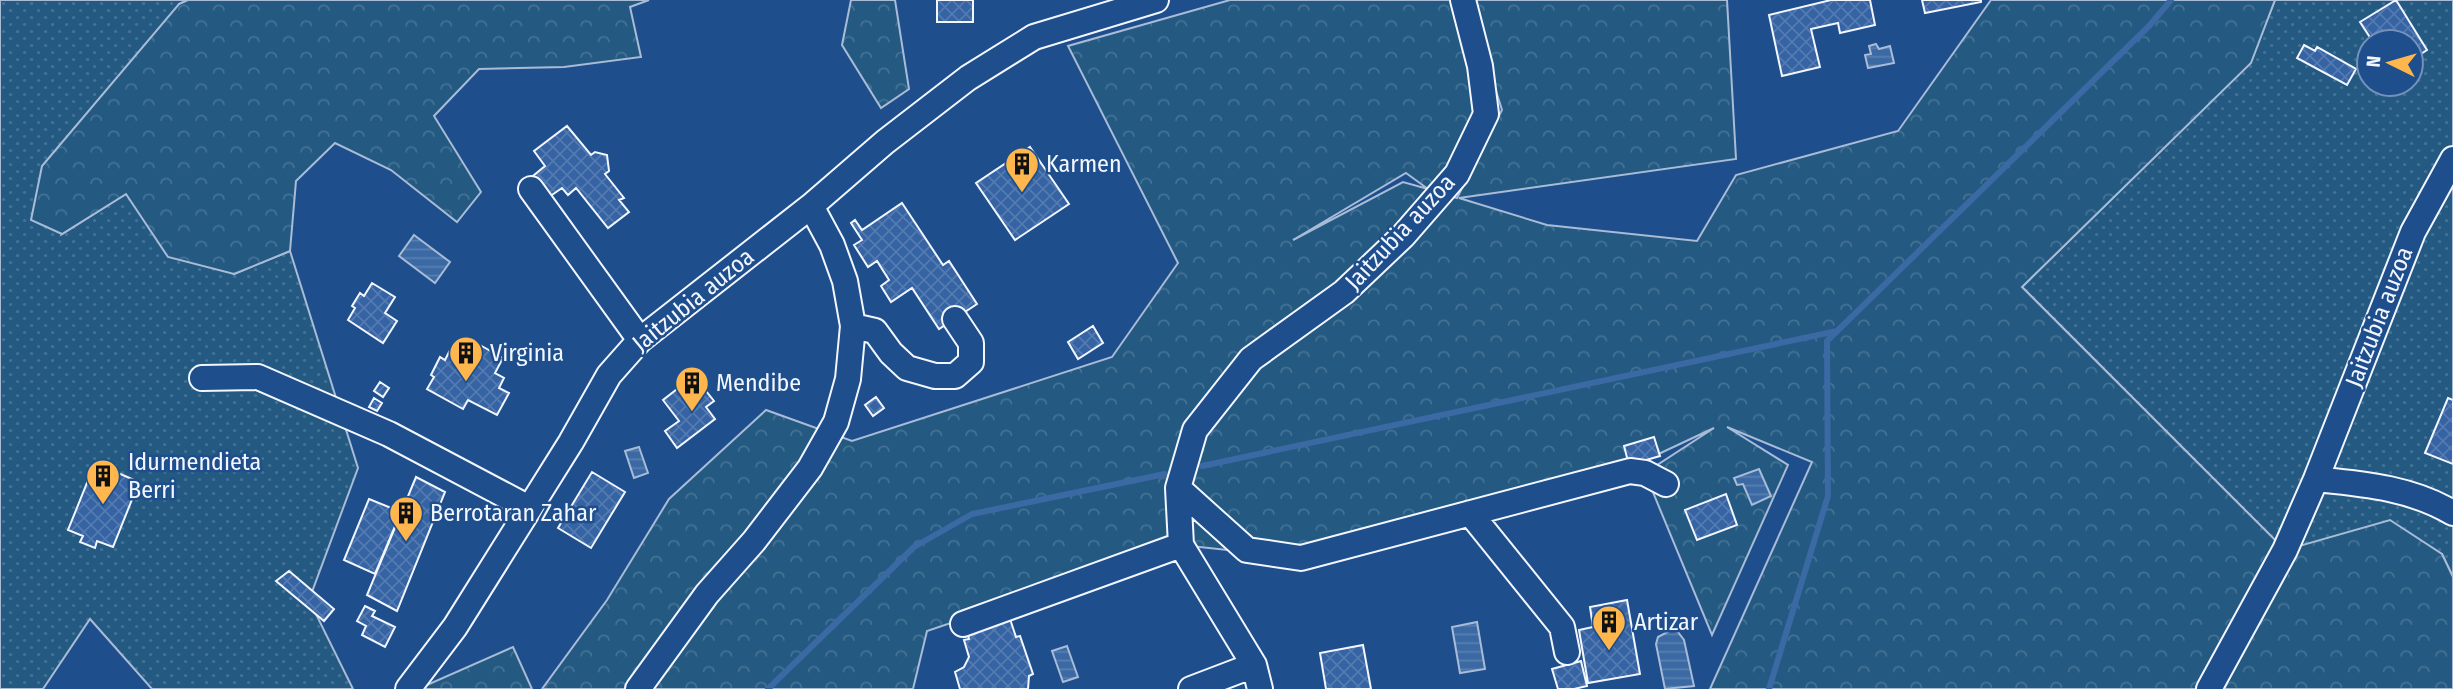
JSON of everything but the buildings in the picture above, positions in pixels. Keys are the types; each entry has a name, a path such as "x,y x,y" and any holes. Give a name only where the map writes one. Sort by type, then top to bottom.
{"street":[{"name":"Jaitzubia auzoa","path":"408,689 455,627 571,442 609,375 640,340 968,78 1034,37 1156,0"},
{"name":"Jaitzubia auzoa","path":"1261,689 1254,665 1181,545 1178,488 1195,430 1251,359 1343,292 1403,236 1457,174 1486,114 1480,66 1463,0"},
{"name":"Jaitzubia auzoa","path":"2209,689 2285,550 2316,479 2413,232 2453,159"},
{"path":"531,189 640,340"},
{"path":"638,689 708,594 754,541 810,468 836,422 848,379 853,326 845,281 832,245 811,206"},
{"path":"853,326 875,331 891,353 907,368 935,376 955,376 971,362 971,343 955,319"},
{"path":"202,378 258,377 389,434 529,508"},
{"path":"1178,488 1247,550 1301,558 1630,471 1645,473 1666,484"},
{"path":"2316,479 2386,487 2432,501 2453,513"},
{"path":"1470,513 1562,627 1567,652"},
{"path":"963,624 1181,545"},
{"path":"1191,689 1254,665"}],"green space":[{"path":"0,0 188,0 179,4 62,234 126,194 234,274 290,251 358,468 309,600 353,689 152,689 90,619 43,689 0,689"},
{"path":"188,0 649,0 630,7 641,57 564,67 479,69 434,116 481,192 457,222 391,170 335,143 296,181 290,251 234,274 168,257 126,194 62,234 31,220 42,166 179,4"},
{"path":"851,0 895,0 909,89 881,108 842,45"},
{"path":"1230,0 1453,0 1486,114 1431,190 1457,198 1502,110 1467,0 1727,0 1736,159 1459,198 1547,225 1697,241 1736,175 1898,131 1991,0 2275,0 2251,63 2022,287 2285,550 2390,520 2442,554 2453,577 2453,689 1710,689 1812,462 1727,427 1788,465 1712,635 1645,473 1714,428 1633,466 1301,558 1181,545 927,631 913,689 542,689 607,600 669,499 766,410 852,441 1112,357 1178,263 1068,46","holes":["1406,173 1428,189 1403,182 1293,240"]},
{"path":"2275,0 2453,0 2453,577 2442,554 2285,550 2022,287 2250,63"},
{"path":"513,647 532,689 418,689"}],"shaded area":[{"path":"1876,44 1879,49 1890,46 1894,63 1868,68 1865,55 1871,54 1869,46"},
{"path":"414,235 450,262 435,283 399,256"},
{"path":"639,447 648,473 634,478 625,451"},
{"path":"1759,469 1771,496 1752,505 1743,484 1737,485 1734,478"},
{"path":"1477,622 1485,669 1460,673 1452,627"},
{"path":"1671,630 1678,632 1684,640 1694,686 1665,689 1656,644 1658,637"},
{"path":"1067,646 1078,677 1063,682 1052,651"}],"waterway":[{"path":"1769,689 1828,496 1827,341 2150,25 2171,0"},
{"path":"1202,466 1837,331"},
{"path":"768,689 914,547 972,514 1165,474"}],"place":[{"name":"Karmen","path":"1022,194"},
{"name":"Virginia","path":"466,383"},
{"name":"Mendibe","path":"692,413"},
{"name":"Idurmendieta Berri","path":"103,506"},
{"name":"Berrotaran Zahar","path":"406,543"},
{"name":"Artizar","path":"1609,652"}]}
